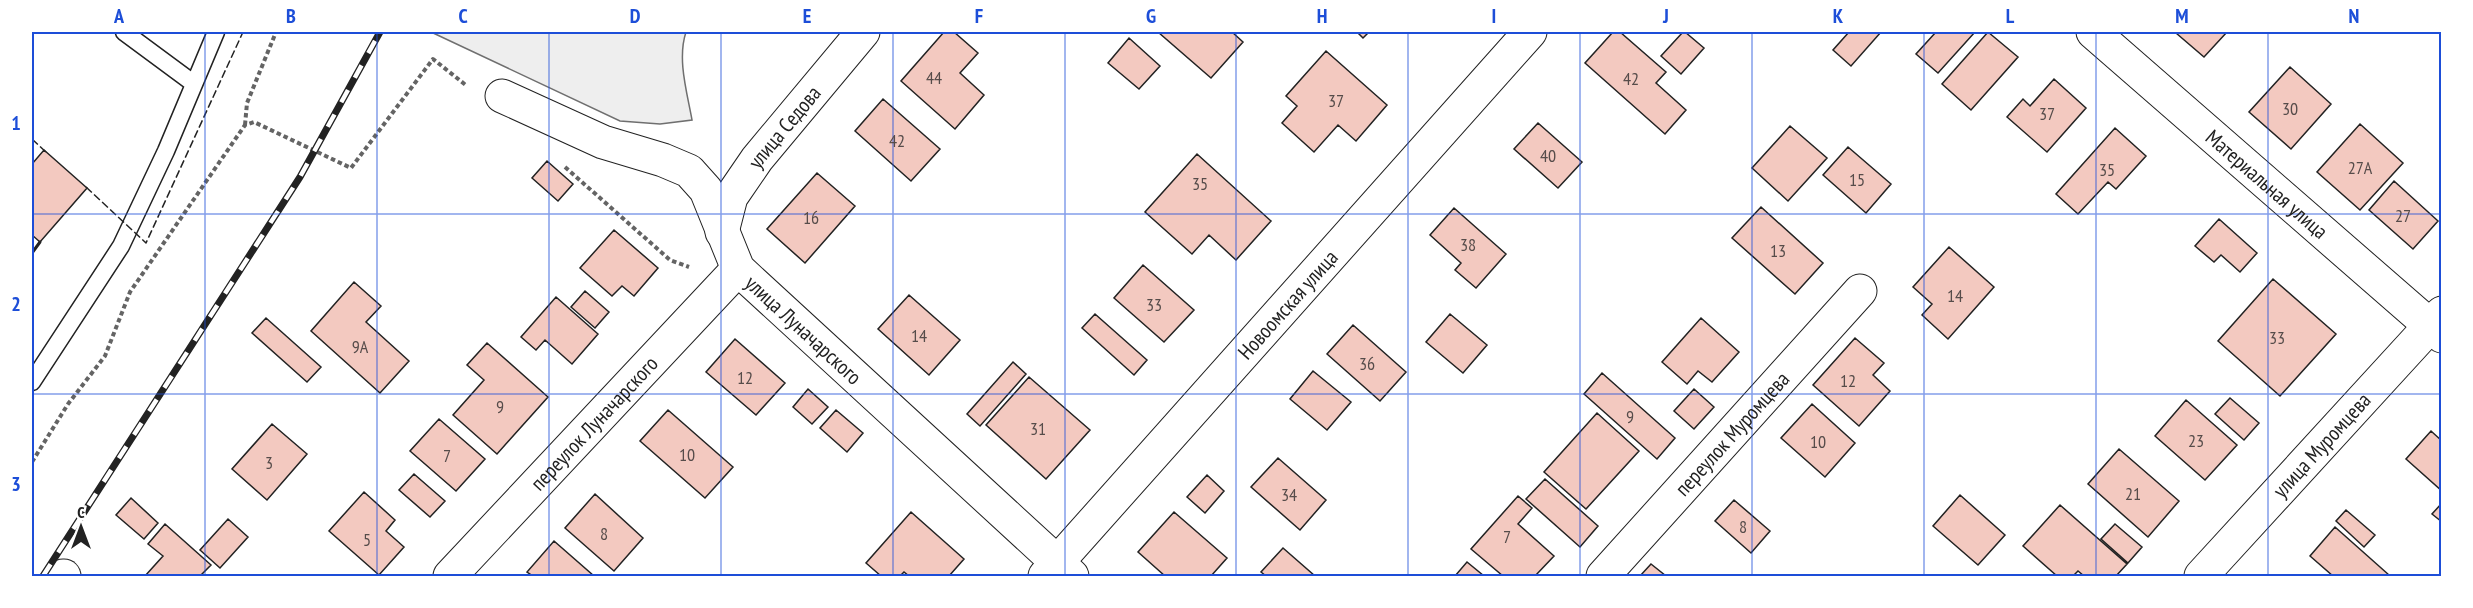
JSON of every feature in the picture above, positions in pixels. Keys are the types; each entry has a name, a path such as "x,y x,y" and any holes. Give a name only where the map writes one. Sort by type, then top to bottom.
{"street":[{"name":"улица Седова","path":"722,232 731,197 757,159 863,32"},
{"name":"Новоомская улица","path":"1058,572 1530,32"},
{"name":"Материальная улица","path":"2093,32 2438,325"},
{"name":"улица Луначарского","path":"489,95 603,142 663,160 689,171 706,190 738,269 1058,572"},
{"name":"переулок Луначарского","path":"450,576 738,269"},
{"name":"переулок Муромцева","path":"1603,576 1860,291"},
{"name":"улица Муромцева","path":"2201,576 2438,325"}],"lane":[{"path":"124,32 193,83"},
{"path":"32,382 121,246 166,151 216,32"}],"path":[{"path":"32,462 68,404 105,356 130,292 245,125 247,103 276,32"},
{"path":"245,125 254,122 351,168 433,59 489,95"},
{"path":"564,166 670,260 699,271 738,269"}],"shaded area":[{"path":"431,32 686,32 682,53 692,120 660,124 620,121"}],"building":[{"path":"944,32 954,32 978,53 960,73 984,95 955,129 901,81"},
{"path":"1158,32 1232,32 1243,42 1211,78"},
{"path":"1357,32 1369,32 1363,38"},
{"path":"1613,32 1620,32 1666,72 1656,83 1686,110 1665,134 1585,63"},
{"path":"1683,32 1704,48 1681,74 1661,56"},
{"path":"1849,32 1881,32 1851,66 1833,50"},
{"path":"1936,32 1975,32 1938,73 1916,54"},
{"path":"1988,32 2018,57 1971,110 1942,84"},
{"path":"2177,32 2227,32 2204,57"},
{"path":"1129,38 1160,66 1139,89 1108,63"},
{"path":"1326,51 1387,105 1356,141 1338,125 1314,152 1282,123 1297,106 1286,96"},
{"path":"2290,67 2331,104 2291,149 2249,112"},
{"path":"2054,79 2086,108 2047,152 2007,117 2023,99 2030,106"},
{"path":"883,99 940,149 911,181 855,131"},
{"path":"1538,123 1582,162 1558,188 1514,149"},
{"path":"2360,124 2403,163 2360,210 2317,172"},
{"path":"1790,126 1827,158 1788,201 1752,168"},
{"path":"2115,128 2146,156 2116,189 2108,182 2078,214 2056,194"},
{"path":"1848,147 1891,184 1866,213 1823,175"},
{"path":"44,150 87,188 40,242 32,235 32,164"},
{"path":"1197,154 1271,221 1236,260 1209,235 1192,254 1145,212"},
{"path":"547,161 573,184 558,201 532,178"},
{"path":"817,173 855,206 805,263 767,229"},
{"path":"2394,181 2438,221 2413,249 2369,210"},
{"path":"1761,207 1823,263 1795,294 1732,238"},
{"path":"1454,208 1506,254 1476,288 1455,270 1461,263 1430,235"},
{"path":"2219,219 2257,253 2240,272 2221,255 2214,262 2195,246"},
{"path":"614,230 658,268 634,296 622,286 612,296 580,268"},
{"path":"1949,247 1994,287 1948,339 1922,315 1932,304 1913,287"},
{"path":"1143,265 1194,310 1164,342 1114,298"},
{"path":"2273,279 2336,334 2280,396 2218,341"},
{"path":"354,282 381,306 366,322 409,361 380,393 311,331"},
{"path":"585,291 609,312 595,328 571,307"},
{"path":"909,295 960,340 929,375 878,329"},
{"path":"556,297 598,334 572,364 545,340 536,350 521,337"},
{"path":"1095,314 1147,360 1134,375 1082,328"},
{"path":"1450,314 1487,345 1463,373 1426,342"},
{"path":"266,318 321,367 307,382 252,333"},
{"path":"1701,318 1739,352 1712,382 1698,371 1687,384 1662,362"},
{"path":"1353,325 1406,372 1380,401 1327,354"},
{"path":"1855,338 1884,363 1873,375 1890,391 1859,426 1813,385"},
{"path":"735,339 785,383 756,415 706,372"},
{"path":"487,343 548,397 497,454 453,415 484,380 467,365"},
{"path":"1013,362 1026,374 980,426 967,414"},
{"path":"1313,371 1351,402 1327,430 1290,399"},
{"path":"1602,373 1675,438 1657,459 1584,394"},
{"path":"1029,377 1090,430 1046,479 986,425"},
{"path":"808,389 828,407 812,424 793,407"},
{"path":"1694,389 1714,407 1694,429 1674,411"},
{"path":"2230,398 2259,423 2244,440 2215,414"},
{"path":"2186,400 2237,445 2205,480 2155,436"},
{"path":"1812,404 1855,443 1825,477 1781,438"},
{"path":"668,410 733,467 705,498 640,441"},
{"path":"836,410 863,433 847,452 820,428"},
{"path":"1597,413 1639,451 1586,509 1544,472"},
{"path":"439,419 485,459 456,491 410,451"},
{"path":"272,424 307,454 267,500 232,469"},
{"path":"2431,431 2442,441 2442,491 2406,459"},
{"path":"2119,449 2179,501 2148,537 2088,484"},
{"path":"1278,458 1326,500 1300,530 1251,487"},
{"path":"414,474 445,501 430,517 399,490"},
{"path":"1207,475 1224,491 1205,513 1187,497"},
{"path":"1545,479 1598,526 1580,547 1526,499"},
{"path":"364,492 395,520 386,531 404,547 379,575 329,531"},
{"path":"595,494 643,538 614,571 565,528"},
{"path":"1960,495 2005,535 1978,565 1933,526"},
{"path":"1518,496 1532,508 1518,524 1554,556 1535,576 1503,576 1471,549"},
{"path":"131,498 158,523 144,539 116,515"},
{"path":"1734,500 1770,531 1751,553 1715,521"},
{"path":"2442,503 2442,522 2432,514"},
{"path":"2060,505 2127,564 2116,576 2084,576 2078,571 2073,576 2057,576 2023,546"},
{"path":"2346,510 2375,535 2364,547 2336,521"},
{"path":"911,512 964,559 949,576 909,576 904,572 900,576 881,576 866,563"},
{"path":"1174,512 1227,558 1211,576 1165,576 1138,552"},
{"path":"228,519 248,537 220,568 200,550"},
{"path":"165,524 211,565 200,576 145,576 163,556 148,544"},
{"path":"2115,524 2142,547 2128,563 2101,539"},
{"path":"2335,527 2389,575 2333,576 2310,556"},
{"path":"554,541 594,576 533,576 527,572"},
{"path":"1283,548 1315,576 1266,576 1261,572"},
{"path":"1467,562 1484,576 1455,576"},
{"path":"1651,564 1666,576 1640,576"}],"railway":[{"path":"43,576 300,177 380,32"}],"fence":[{"path":"86,187 146,243 243,32"},
{"path":"32,139 47,153"}],"wall":[{"path":"32,253 40,242"}]}
